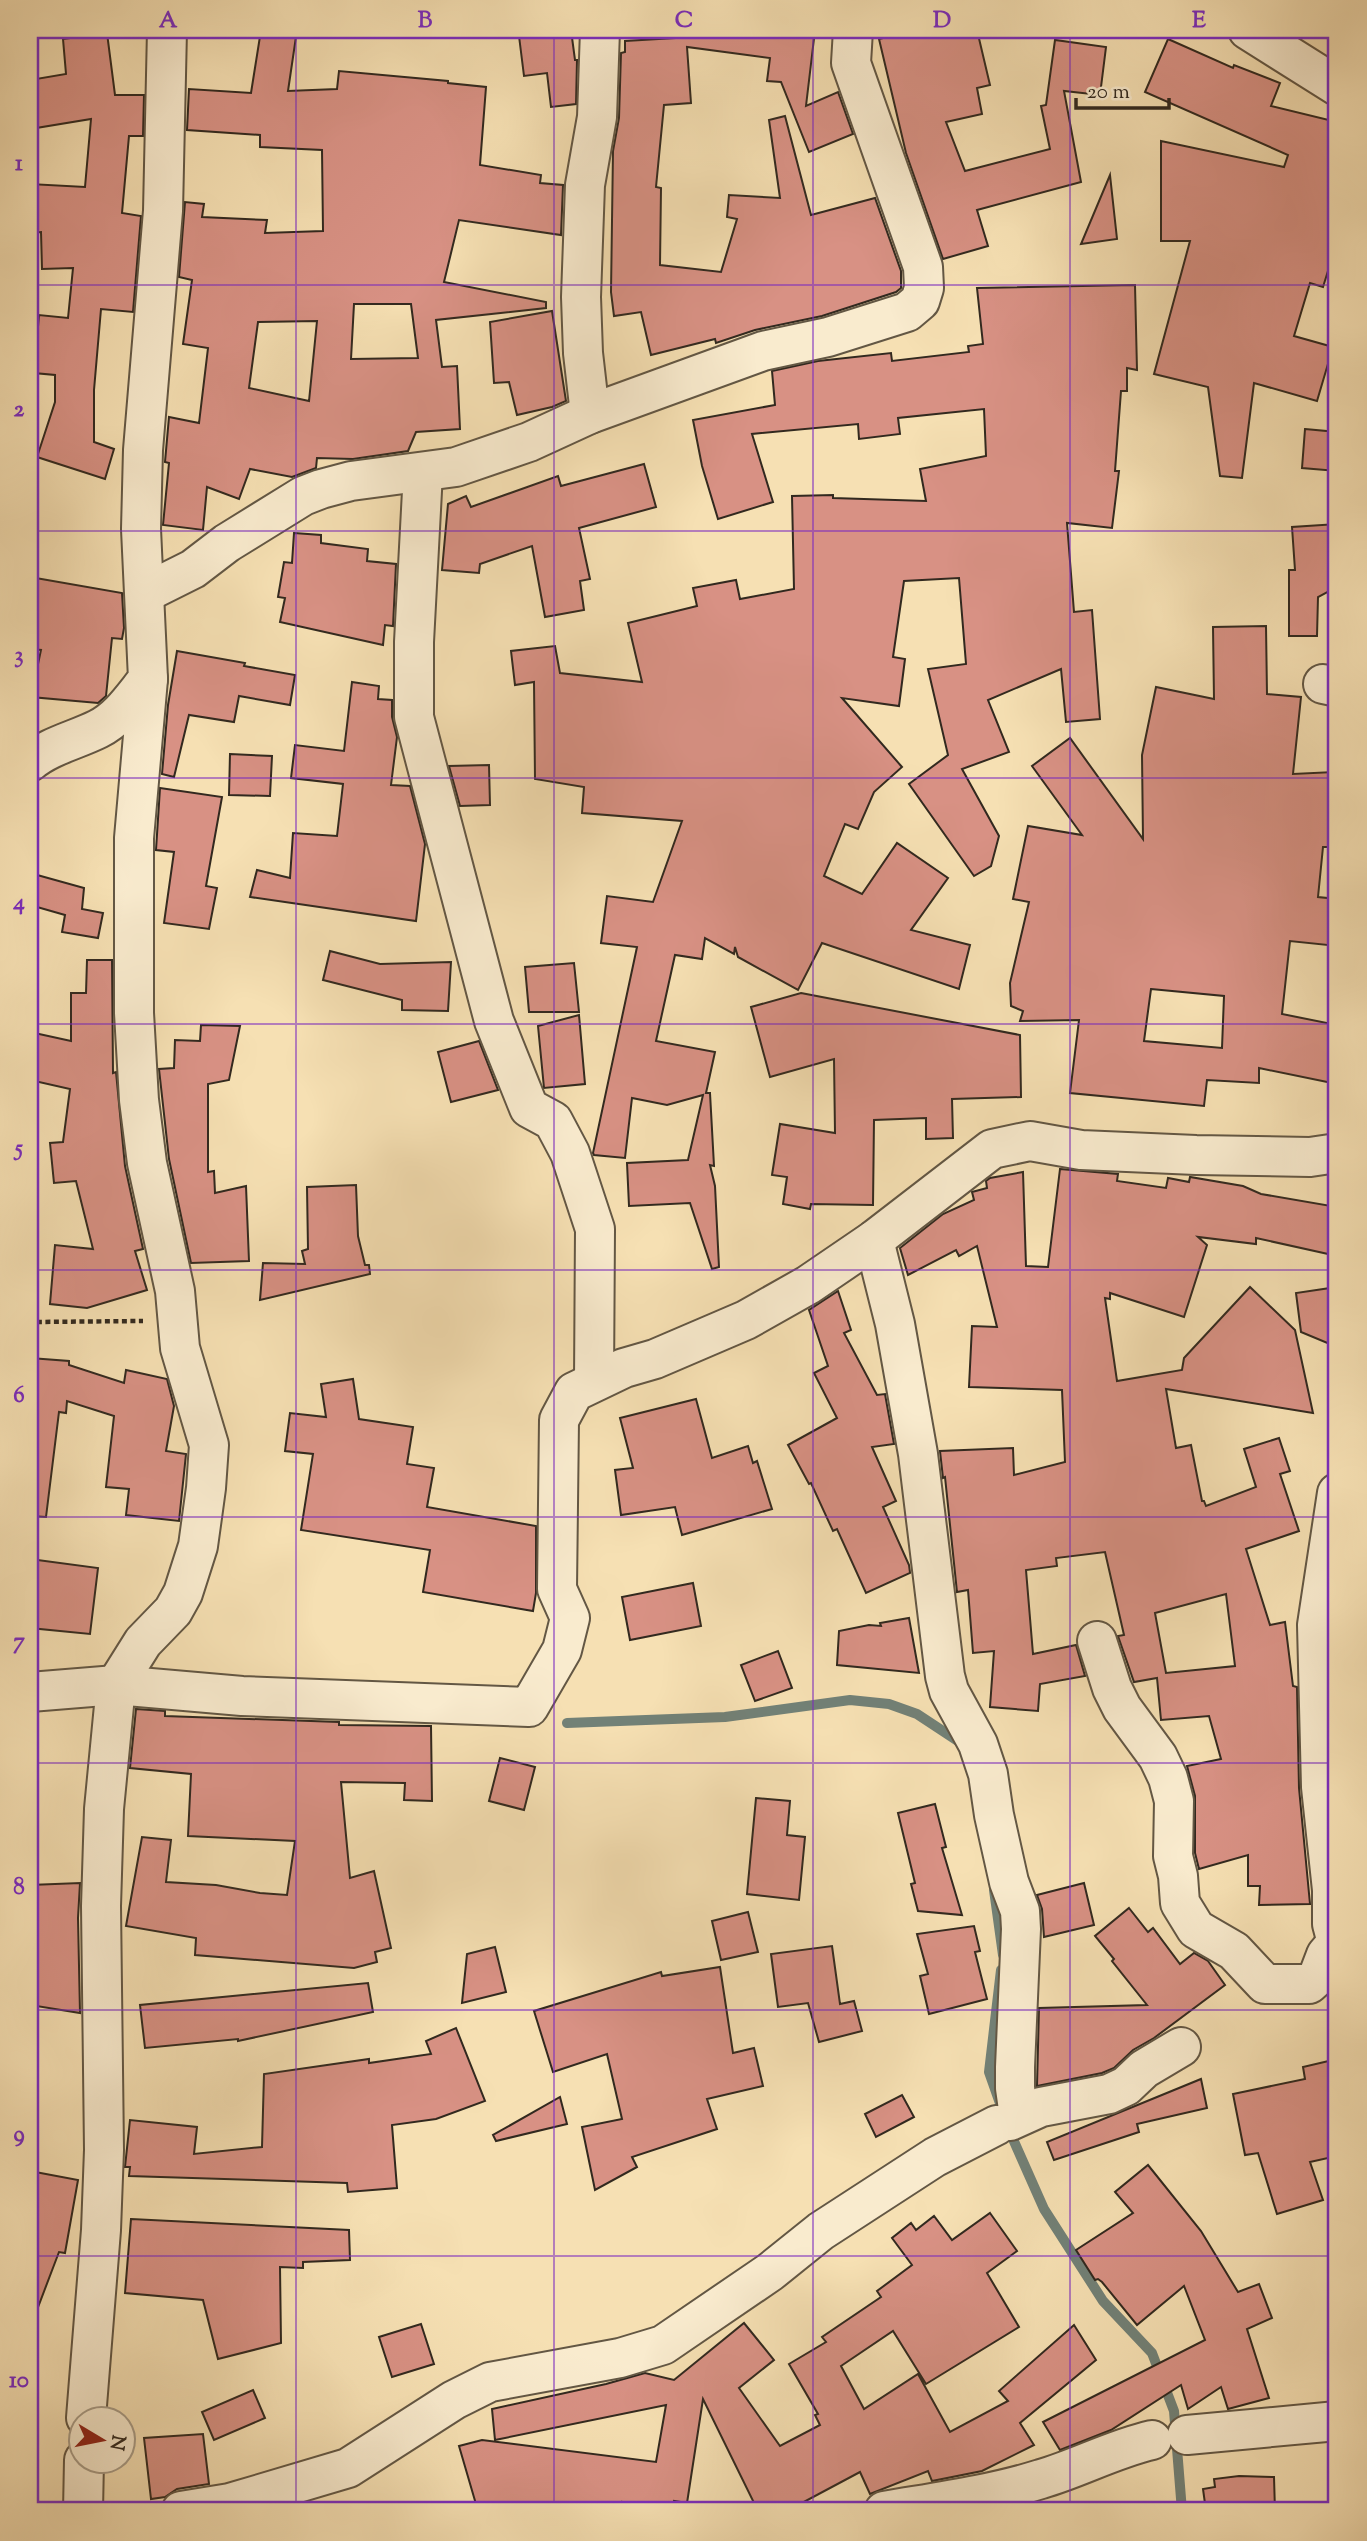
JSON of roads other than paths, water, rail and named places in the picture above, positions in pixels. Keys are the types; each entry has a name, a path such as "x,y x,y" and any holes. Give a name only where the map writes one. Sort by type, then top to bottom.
{"street":[{"path":"87,2404 101,2230 104,2150 101,1906 104,1809 116,1685 143,1642 173,1611 183,1593 198,1546 209,1445 180,1348 175,1291 146,1163 134,1013 134,838 148,679 141,529 143,450 163,211 167,30"},
{"path":"590,414 583,353 581,297 585,185 597,117 600,30"},
{"path":"145,593 193,569 227,543 312,492 351,481 456,467 529,442 590,414 763,351 828,337 907,312 920,302 924,288 923,267 851,63 853,30"},
{"path":"1248,30 1337,86"},
{"path":"423,472 414,642 414,717 494,1021 529,1108 553,1121 570,1153 596,1229 594,1381"},
{"path":"30,762 63,743 100,728 120,714 148,679"},
{"path":"30,1692 116,1685 242,1696 529,1707 562,1650 570,1618 557,1589 559,1420 574,1392 624,1368 655,1359 746,1320 808,1284 874,1240 992,1149 1030,1141 1081,1150 1196,1155 1310,1157 1337,1153"},
{"path":"874,1240 895,1324 918,1454 949,1691 978,1744 985,1764 1009,1882 1020,1911 1014,2088 1009,2121"},
{"path":"1097,1641 1112,1688 1122,1708 1158,1757 1168,1779 1174,1801 1172,1856 1178,1876 1180,1903 1196,1929 1234,1951 1265,1984 1310,1984 1318,1976 1326,1955 1337,1942 1332,1924 1332,1890 1321,1787 1317,1625 1337,1493"},
{"path":"181,2511 230,2503 348,2468 454,2400 490,2382 620,2358 663,2345 770,2272 821,2231 935,2157 1041,2107 1109,2094 1126,2086 1144,2069 1181,2047"},
{"path":"884,2511 1040,2480 1125,2447 1169,2437 1337,2421"},
{"path":"83,2511 84,2474"}],"waterway":[{"path":"567,1723 725,1717 850,1700 889,1704 917,1714 961,1743"},
{"path":"994,1890 1003,1955"},
{"path":"1001,1970 989,2072 1001,2106"},
{"path":"1009,2130 1044,2209 1103,2301 1152,2353 1174,2411 1182,2511"}]}
